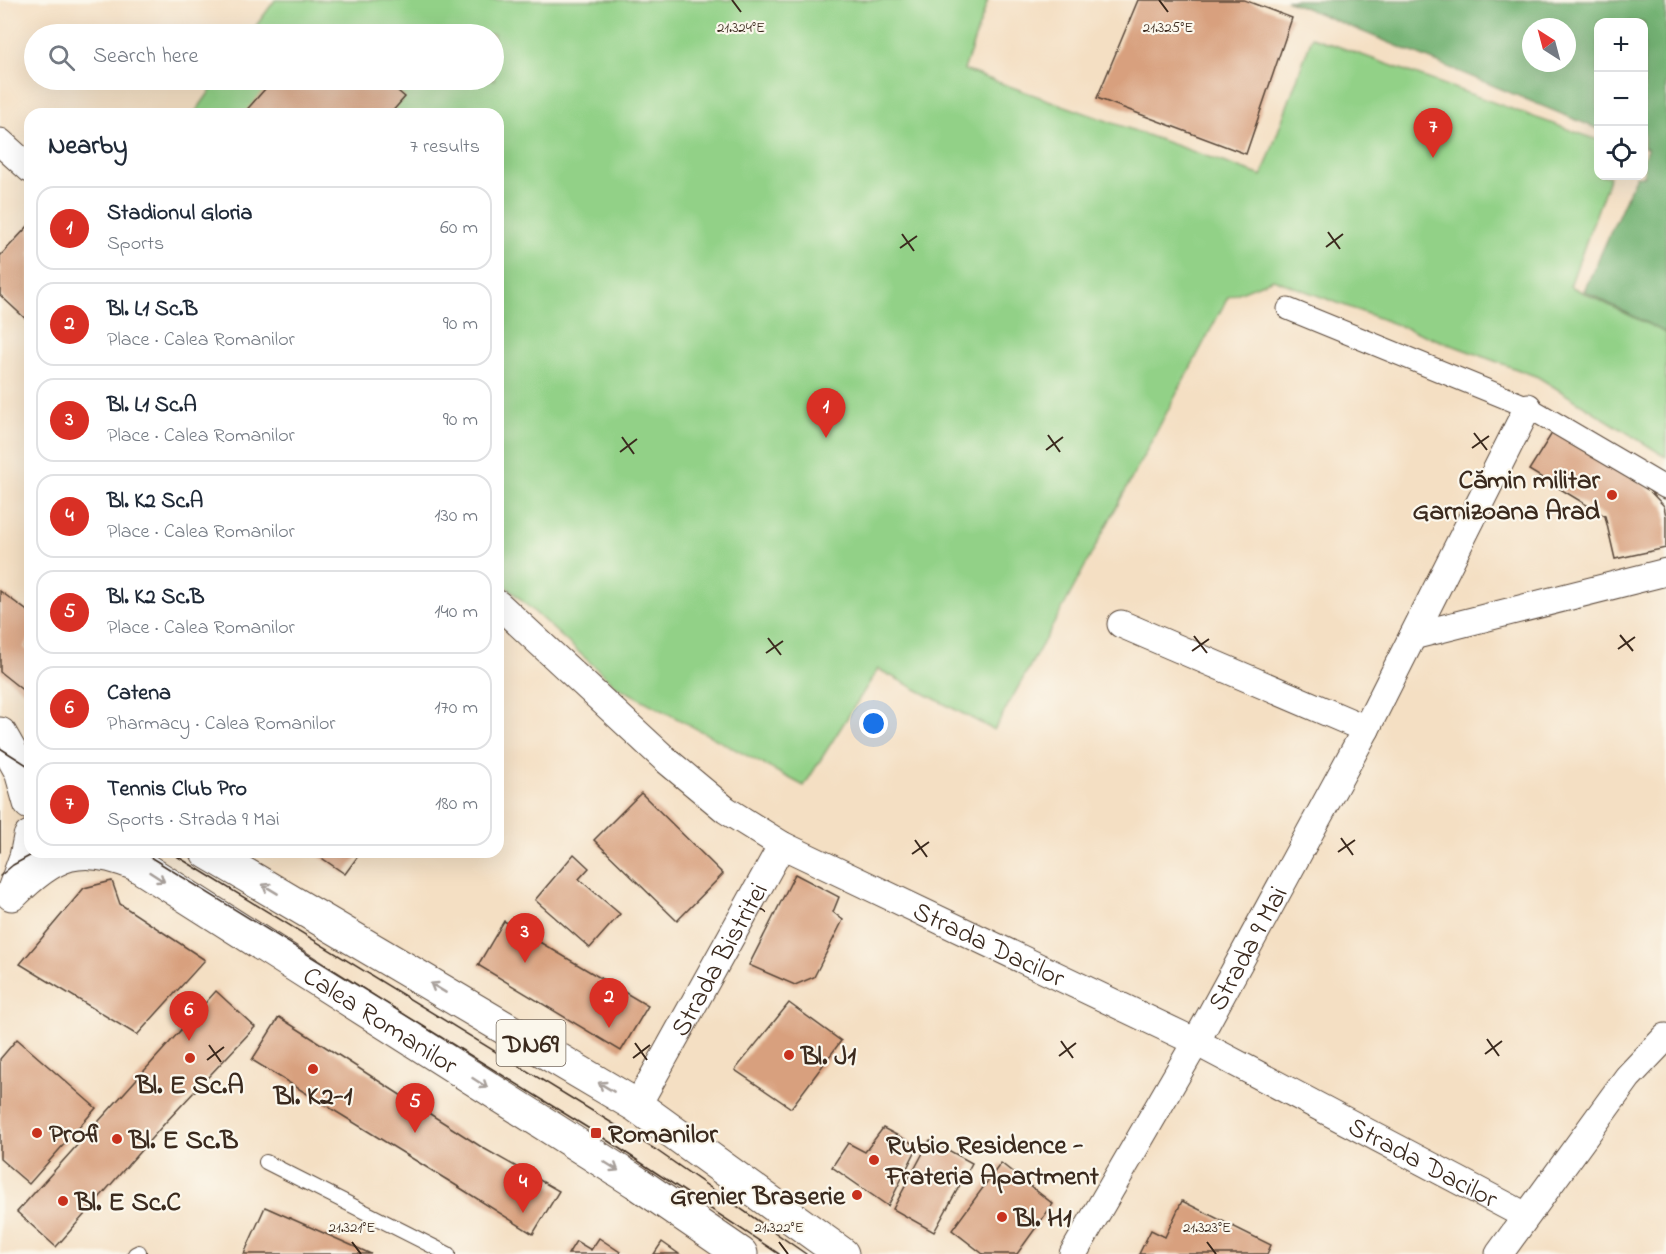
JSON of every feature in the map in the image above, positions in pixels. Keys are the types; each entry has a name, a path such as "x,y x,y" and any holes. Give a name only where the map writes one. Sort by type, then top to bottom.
{"main road":[{"path":"0,729 24,743"},
{"path":"0,734 21,771 24,782"},
{"path":"6,903 26,858"},
{"name":"Calea Romanilor","path":"6,903 42,867 56,858"},
{"name":"Calea Romanilor","path":"121,858 136,864 636,1182 732,1252"},
{"name":"Calea Romanilor","path":"217,858 637,1106 842,1254"}],"street":[{"path":"0,141 24,163"},
{"path":"1288,309 1528,407 1666,488"},
{"name":"Strada 9 Mai","path":"1073,1254 1196,1042 1366,729 1528,407"},
{"path":"1413,636 1666,572"},
{"name":"Strada Dacilor","path":"504,609 666,760 726,810 782,845 1196,1042 1526,1216"},
{"path":"1121,624 1366,729"},
{"name":"Strada Bistriței","path":"637,1106 782,845"},
{"path":"1499,1254 1628,1077 1666,1037"}],"lane":[{"path":"266,1162 448,1254"}],"green space":[{"path":"275,0 988,0 964,70 1262,176 1312,37 1594,139 1594,180 1609,180 1570,286 1666,333 1666,457 1538,377 1273,279 1228,297 1066,602 994,730 878,669 804,786 616,686 504,584 504,108 198,108 211,90 504,90 504,24 257,24"},
{"path":"1286,0 1660,0 1666,2 1666,333 1584,291 1634,180 1648,180 1648,18 1594,18 1594,127"}],"building":[{"path":"1138,0 1244,0 1292,18 1246,154 1097,98"},
{"path":"264,90 397,90 405,97 395,108 248,108"},
{"path":"24,230 24,317 0,295 0,256"},
{"name":"Cămin militar Garnizoana Arad","path":"1554,430 1643,484 1664,506 1666,548 1615,559 1605,516 1529,470"},
{"path":"0,591 24,609 24,691 0,672"},
{"path":"641,793 723,874 677,921 594,840"},
{"path":"574,854 589,868 579,879 620,914 590,948 535,900"},
{"path":"322,858 357,858 345,874"},
{"path":"795,874 839,897 833,912 843,920 814,977 795,985 749,965"},
{"path":"112,881 120,904 205,960 137,1035 20,964 84,888"},
{"path":"504,921 648,1006 621,1051 478,965"},
{"path":"216,991 255,1027 165,1123 56,1247 17,1212"},
{"name":"Bl. J1","path":"789,1003 841,1041 791,1108 735,1070"},
{"path":"279,1017 483,1148 559,1191 533,1234 252,1060"},
{"name":"Profi","path":"17,1039 96,1108 29,1184 0,1159 0,1059"},
{"name":"Rubio Residence - Frateria Apartment","path":"883,1128 918,1146 888,1206 832,1167 848,1143 865,1152"},
{"path":"930,1140 972,1163 934,1232 893,1209"},
{"name":"Bl. H1","path":"1001,1163 1053,1204 1017,1254 983,1254 952,1230"},
{"path":"1182,1201 1271,1245 1267,1254 1139,1254 1151,1230 1165,1237"},
{"path":"265,1207 371,1254 244,1254"},
{"path":"599,1238 620,1252 619,1254 568,1254 576,1241 591,1250"},
{"path":"662,1242 679,1254 654,1254"}],"tram line":[{"path":"0,748 24,763"},
{"path":"0,812 0,852"},
{"path":"0,876 26,858"},
{"path":"152,858 596,1133 779,1254"},
{"path":"180,858 656,1150 806,1254"}],"place":[{"name":"Tennis Club Pro","path":"1433,158"},
{"name":"Stadionul Gloria","path":"826,438"},
{"name":"Cămin militar Garnizoana Arad","path":"1612,495"},
{"name":"Bl. L1 Sc.A","path":"525,963"},
{"name":"Bl. L1 Sc.B","path":"609,1028"},
{"name":"Catena","path":"189,1041"},
{"name":"Bl. J1","path":"789,1055"},
{"name":"Bl. E Sc.A","path":"190,1058"},
{"name":"Bl. K2-1","path":"313,1069"},
{"name":"Profi","path":"37,1133"},
{"name":"Bl. K2 Sc.B","path":"415,1133"},
{"name":"Romanilor","path":"596,1133"},
{"name":"Bl. E Sc.B","path":"117,1139"},
{"name":"Rubio Residence - Frateria Apartment","path":"874,1160"},
{"name":"Grenier Braserie","path":"857,1195"},
{"name":"Bl. E Sc.C","path":"63,1201"},
{"name":"Bl. K2 Sc.A","path":"523,1213"},
{"name":"Bl. H1","path":"1002,1217"}]}
